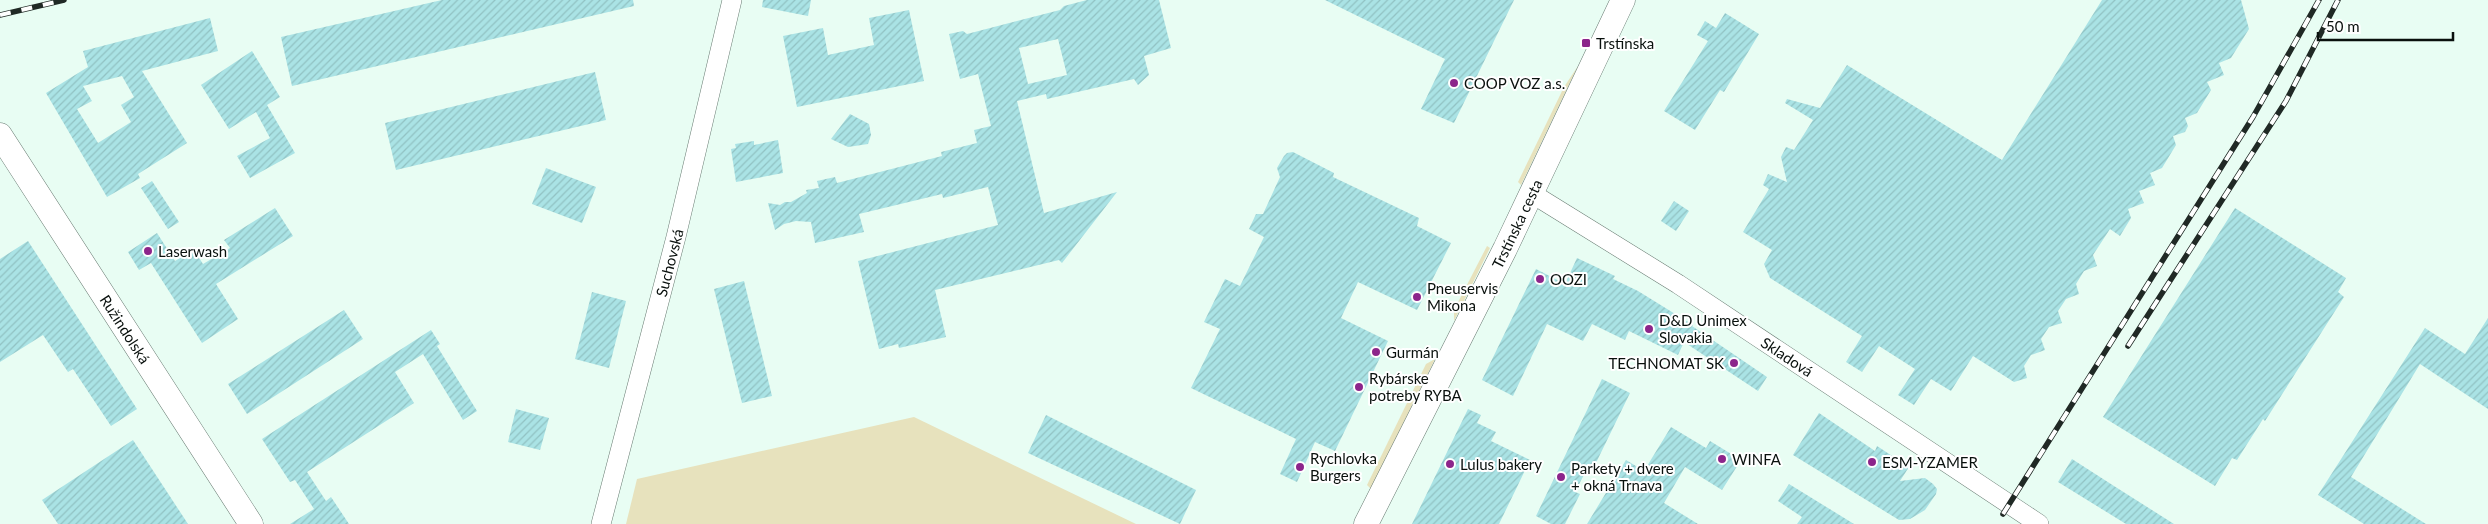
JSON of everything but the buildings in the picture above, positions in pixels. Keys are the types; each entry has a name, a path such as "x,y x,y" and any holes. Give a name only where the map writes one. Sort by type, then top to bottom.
{"main road":[{"name":"Trstínska cesta","path":"1366,524 1531,193 1623,0"},
{"name":"Ružindolská","path":"0,135 251,524"}],"street":[{"name":"Suchovská","path":"601,524 676,237 732,0"},
{"name":"Skladová","path":"1531,193 1678,284 2039,524"}],"shaded area":[{"path":"1578,66 1521,185 1518,182 1564,87"},
{"path":"1487,246 1490,248 1454,321 1454,310"},
{"path":"1435,359 1371,489 1367,485 1426,364"},
{"path":"914,417 1136,524 626,524 637,479"}],"railway":[{"path":"0,15 64,0"},
{"path":"2003,514 2253,117 2319,0"},
{"path":"2128,346 2286,101 2338,0"}],"place":[{"name":"Trstínska","path":"1586,43"},
{"name":"COOP VOZ a.s.","path":"1454,83"},
{"name":"Laserwash","path":"148,251"},
{"name":"OOZI","path":"1540,279"},
{"name":"Pneuservis Mikona","path":"1417,297"},
{"name":"D&D Unimex Slovakia","path":"1649,329"},
{"name":"Gurmán","path":"1376,352"},
{"name":"TECHNOMAT SK","path":"1734,363"},
{"name":"Rybárske potreby RYBA","path":"1359,387"},
{"name":"WINFA","path":"1722,459"},
{"name":"ESM-YZAMER","path":"1872,462"},
{"name":"Lulus bakery","path":"1450,464"},
{"name":"Rychlovka Burgers","path":"1300,467"},
{"name":"Parkety + dvere + okná Trnava","path":"1561,477"}]}
